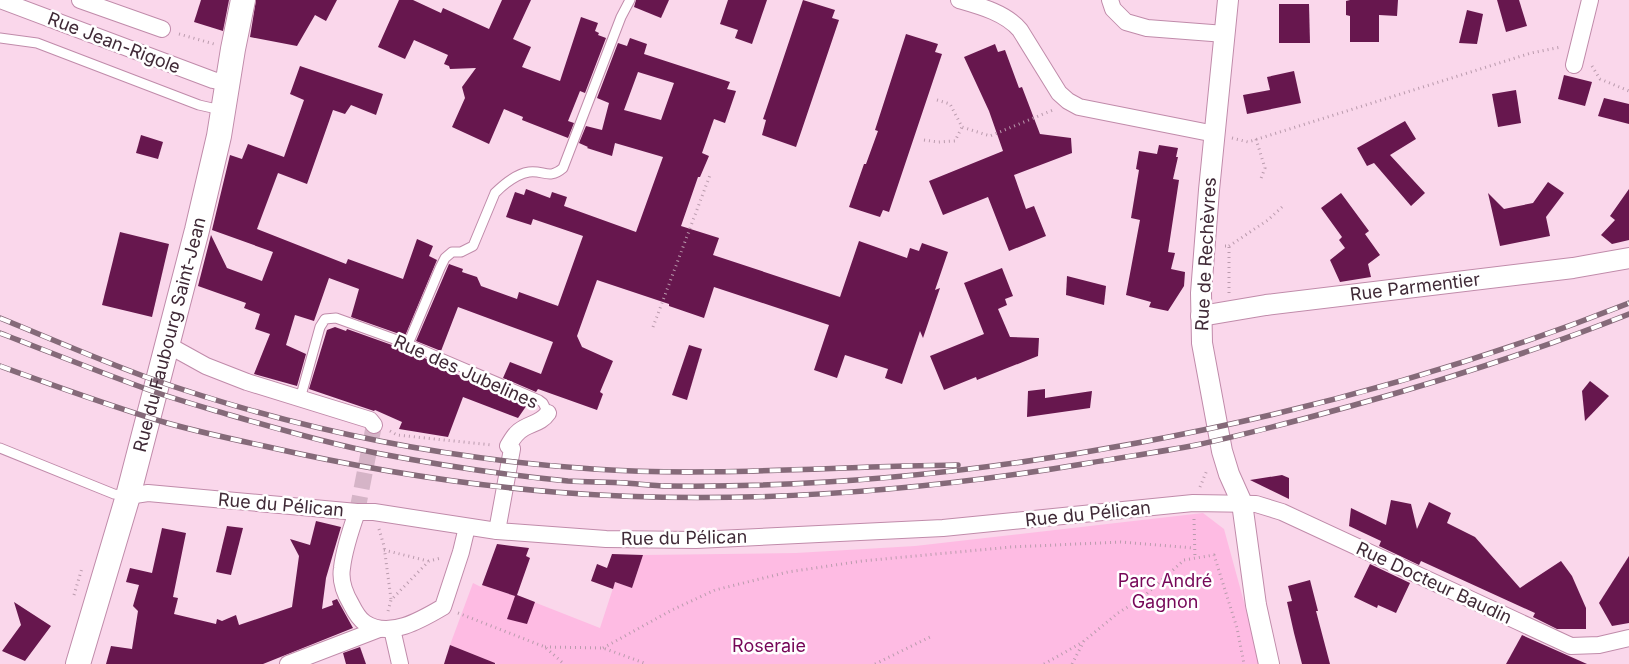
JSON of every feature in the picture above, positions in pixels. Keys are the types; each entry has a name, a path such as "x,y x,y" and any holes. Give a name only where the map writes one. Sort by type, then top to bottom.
{"main road":[{"name":"Rue du Faubourg Saint-Jean","path":"78,664 128,496 213,164 243,0"}],"street":[{"name":"Rue Jean-Rigole","path":"0,0 213,80 228,83"},
{"path":"80,0 162,29"},
{"path":"959,0 972,3 1013,22 1060,94 1079,107 1215,134"},
{"path":"1110,0 1113,9 1126,22 1147,28 1225,34"},
{"name":"Rue de Rechèvres","path":"1228,0 1205,244 1201,316 1205,366 1222,451 1229,474 1242,503 1256,605 1269,664"},
{"path":"1574,65 1590,0"},
{"name":"Rue Parmentier","path":"1201,316 1266,305 1573,268 1629,258"},
{"path":"168,345 206,366 247,382 373,424"},
{"name":"Rue des Jubelines","path":"508,446 514,435 548,414"},
{"path":"497,531 512,449 508,446"},
{"name":"Rue du Pélican","path":"128,496 148,493 374,512 497,531 606,539 696,540 943,528 1193,503 1242,503"},
{"name":"Rue Docteur Baudin","path":"1242,503 1256,504 1282,512 1571,646 1598,644 1629,638"},
{"path":"357,512 342,568 342,583 346,597 363,622 385,629 400,664"},
{"path":"288,664 385,629 425,618 443,607 467,527"}],"lane":[{"path":"408,344 445,258 452,252 461,252 473,246 495,193 510,179 529,172 550,175 557,173 563,168 621,17 630,0"},
{"path":"0,38 37,43 191,102 224,111"},
{"name":"Rue des Jubelines","path":"300,399 320,328 325,319 336,318 408,344 539,400 543,403 548,414"},
{"path":"0,448 109,492 128,496"}],"path":[{"path":"162,29 233,49"},
{"path":"1215,134 1248,142 1531,53 1578,44 1600,79 1629,91"},
{"path":"937,100 950,104 962,128 990,136 1051,111 1068,101"},
{"path":"924,140 938,142 955,140 962,128"},
{"path":"1256,139 1265,168 1260,181"},
{"path":"653,327 710,175"},
{"path":"1205,244 1229,246 1268,220 1282,207"},
{"path":"1229,246 1229,311"},
{"path":"373,424 397,435 451,442 508,446"},
{"path":"374,512 384,550 391,600 385,629"},
{"path":"602,648 672,610 715,590 788,572 862,561 1011,547 1121,542 1194,548"},
{"path":"384,550 429,561 461,552"},
{"path":"1044,664 1084,641 1118,613 1142,598 1184,560 1214,556 1237,628 1244,664"},
{"path":"391,600 429,561"},
{"path":"443,607 544,647 564,664"},
{"path":"875,664 932,636"},
{"path":"1072,664 1084,641"},
{"path":"544,647 602,648 647,664"}],"green space":[{"name":"Parc André Gagnon","path":"1203,513 1224,529 1261,664 497,664 450,645 473,583 481,587 482,585 516,595 600,628 615,582 632,588 643,555 796,553 915,546"}],"building":[{"path":"201,0 229,0 223,31 194,22"},
{"path":"256,0 337,0 326,21 315,15 297,46 250,37"},
{"path":"399,0 413,0 441,13 443,8 489,29 502,0 531,0 513,39 531,47 522,67 560,81 581,17 598,23 595,31 599,33 598,35 606,38 585,93 580,91 568,121 574,123 568,138 522,120 523,117 504,109 489,144 452,127 465,98 462,87 476,68 450,69 449,66 444,64 448,55 414,40 405,59 378,47"},
{"path":"636,0 669,0 661,18 634,7"},
{"path":"728,0 767,0 752,44 735,38 738,30 720,24"},
{"path":"803,0 835,10 832,18 839,20 796,147 762,135 766,120 763,119"},
{"path":"1398,0 1397,16 1379,15 1379,42 1350,42 1350,16 1346,15 1346,1"},
{"path":"1497,0 1519,0 1527,26 1506,32"},
{"path":"1279,4 1309,4 1310,43 1279,43"},
{"path":"1467,10 1483,14 1477,44 1459,43"},
{"path":"906,34 938,44 935,52 942,54 889,212 883,210 880,217 849,207 878,131 875,130"},
{"path":"630,38 647,44 644,54 730,82 727,89 736,91 725,123 714,119 702,153 709,156 700,177 698,177 681,226 719,238 713,255 840,297 859,241 907,258 910,248 919,251 922,243 948,252 935,290 940,288 923,338 920,331 902,384 885,378 888,369 845,355 837,378 814,370 829,325 714,287 704,318 597,280 577,336 582,347 613,361 600,392 603,394 597,410 538,389 536,392 503,378 510,362 541,374 553,342 458,307 441,351 416,341 449,264 463,269 462,272 477,277 481,286 517,299 519,292 558,306 583,236 533,219 531,225 506,217 515,192 524,195 526,189 550,198 552,192 567,197 564,206 636,232 663,157 615,143 612,156 587,148 579,143 586,126 602,130 609,103 597,98 618,43 627,46","holes":["638,72 674,83 661,120 624,110"]},
{"path":"995,44 998,52 1005,50 1019,88 1022,87 1040,134 1071,138 1072,153 1014,175 1026,209 1034,206 1046,236 1009,251 988,197 943,215 929,181 1003,151 989,111 964,57"},
{"path":"300,66 383,94 376,115 351,105 345,114 333,110 307,184 278,173 257,229 346,264 348,259 403,279 417,239 433,246 429,256 437,260 405,336 351,317 359,289 329,278 314,321 295,315 286,345 306,354 297,386 254,374 270,334 255,329 260,314 244,308 246,303 198,286 211,235 227,268 262,281 273,252 212,230 230,155 242,159 248,144 284,157 304,100 290,94"},
{"path":"1294,71 1301,103 1247,114 1243,95 1270,90 1267,77"},
{"path":"1564,75 1592,82 1585,106 1558,99"},
{"path":"1516,90 1521,123 1498,127 1492,94"},
{"path":"1604,98 1629,104 1629,124 1598,116"},
{"path":"1405,121 1416,139 1390,155 1425,193 1411,206 1374,163 1367,166 1357,148"},
{"path":"141,135 163,142 158,159 136,153"},
{"path":"1159,145 1178,148 1173,179 1179,180 1168,252 1175,253 1171,269 1185,272 1184,286 1168,311 1149,307 1151,302 1126,295 1140,220 1131,218 1139,170 1136,169 1139,151 1157,154"},
{"path":"1548,182 1564,193 1546,217 1550,236 1500,246 1488,193 1504,209 1533,203"},
{"path":"1629,189 1629,240 1612,244 1601,235 1615,220 1610,216"},
{"path":"1341,193 1369,231 1365,234 1380,255 1368,264 1371,277 1340,282 1330,260 1345,248 1339,240 1342,237 1321,208"},
{"path":"120,232 169,244 152,317 102,305"},
{"path":"1002,268 1013,296 1005,299 1007,305 998,309 1010,337 1039,338 1038,356 977,380 976,377 944,390 930,356 984,334 964,283"},
{"path":"1067,276 1106,286 1104,305 1066,295"},
{"path":"335,327 346,331 347,329 406,350 436,363 435,366 529,402 518,418 463,397 448,437 399,429 402,422 375,410 309,389 327,330"},
{"path":"689,345 702,349 687,400 672,395"},
{"path":"1590,381 1609,396 1585,421 1582,391"},
{"path":"1045,389 1045,398 1092,391 1090,408 1027,417 1028,391"},
{"path":"1282,475 1289,478 1289,499 1250,480"},
{"path":"1391,500 1411,504 1417,529 1429,502 1451,513 1447,523 1475,537 1520,588 1561,561 1572,576 1586,608 1586,629 1557,629 1533,617 1535,613 1421,561 1419,565 1379,546 1381,541 1349,526 1351,508 1386,525"},
{"path":"316,521 341,527 326,578 322,609 333,605 332,601 337,599 353,628 263,664 106,664 111,646 132,649 138,611 133,606 139,585 126,582 130,568 152,573 162,528 186,533 173,597 178,598 174,614 216,624 217,619 222,621 236,615 239,625 292,607 299,556 290,539 310,545"},
{"path":"227,526 243,528 231,575 216,572"},
{"path":"497,544 529,548 526,556 530,558 517,595 535,602 527,624 507,619 515,596 482,585"},
{"path":"612,554 643,555 632,588 615,582 613,589 591,581 597,564 607,568"},
{"path":"1629,556 1629,623 1612,626 1599,603"},
{"path":"1370,564 1410,583 1396,613 1378,605 1377,608 1354,597"},
{"path":"1310,580 1330,664 1302,664 1294,633 1287,602 1292,601 1288,586"},
{"path":"14,602 51,626 25,661 2,651 21,625"},
{"path":"1522,635 1587,664 1506,664"},
{"path":"450,645 495,663 495,664 444,664"},
{"path":"360,647 366,664 346,664 343,653"}],"tunnel":[{"path":"357,512 374,425"}],"railway":[{"path":"0,333 152,391 303,436 376,453 423,462 568,481 663,486 727,486 845,481 962,470 1079,453 1200,431 1325,402 1448,367 1569,326 1629,303"},
{"path":"0,366 167,423 300,454 372,468 481,485 554,492 688,498 755,497 822,494 956,482 1196,445 1293,422 1421,386 1526,352 1629,314"},
{"path":"0,318 91,356 200,395 311,426 423,449 479,458 593,469 684,472 958,465"}],"park label":[{"name":"Roseraie","path":"769,646"}]}
